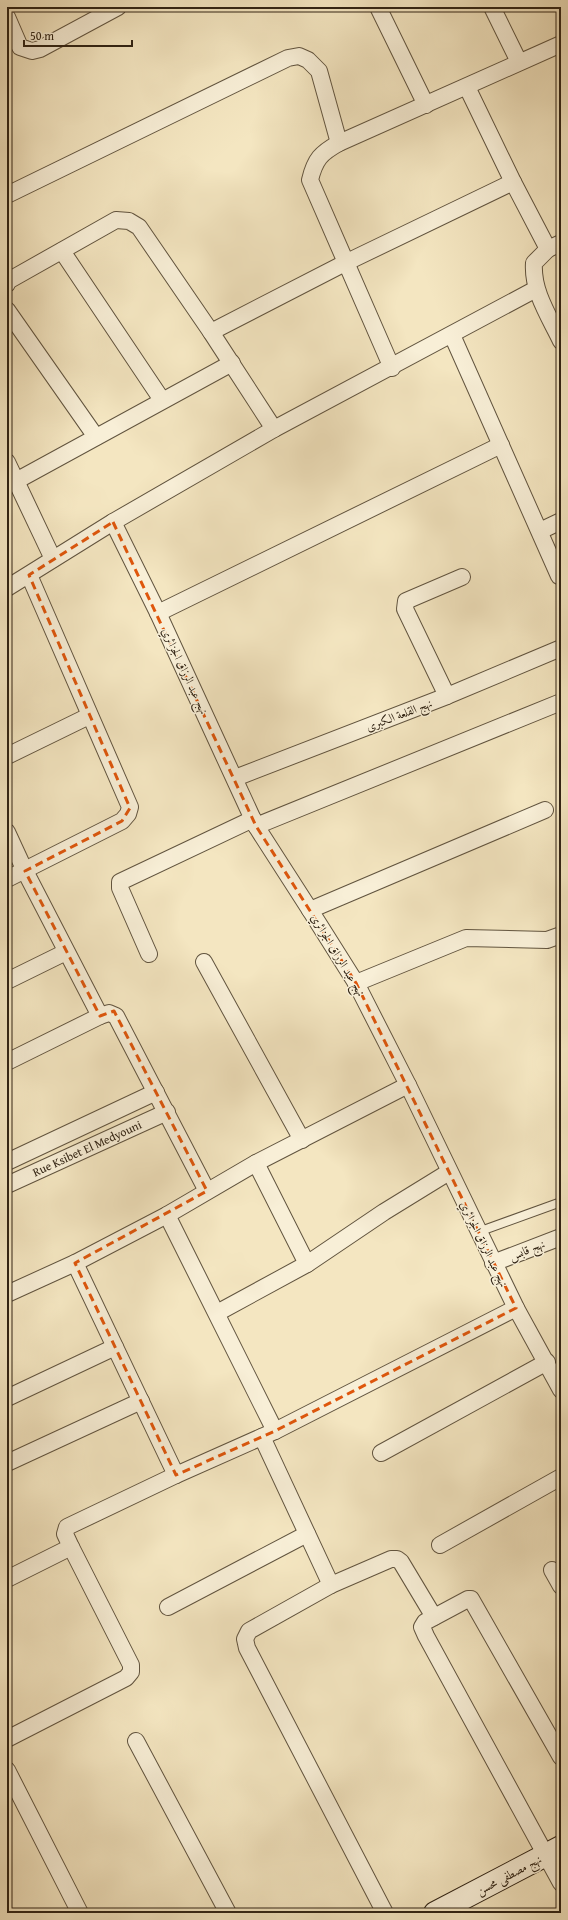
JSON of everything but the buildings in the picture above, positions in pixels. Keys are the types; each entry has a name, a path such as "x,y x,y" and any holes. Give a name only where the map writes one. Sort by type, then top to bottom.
{"main road":[{"name":"نهج مصطفى محسن","path":"435,1913 553,1851"}],"street":[{"path":"7,17 20,47 32,50 40,49 118,7"},
{"path":"378,7 426,105"},
{"path":"492,7 519,62"},
{"path":"392,368 310,180 319,156 340,143 560,45"},
{"path":"9,190 288,58 299,56 308,60 319,71 340,143"},
{"path":"467,87 513,182 554,246 534,263 533,274 536,290 561,341"},
{"path":"211,332 345,263 513,182"},
{"path":"7,284 62,250 116,220 129,221 139,227 232,363 274,430"},
{"path":"62,250 162,400"},
{"path":"7,588 113,522 274,430 536,290"},
{"path":"7,310 96,437"},
{"path":"452,334 559,576"},
{"path":"16,481 232,363"},
{"path":"158,613 501,445"},
{"path":"7,462 53,559"},
{"path":"540,531 561,521"},
{"name":"نهج عبد الرزاق الجزائري","path":"113,522 158,613 235,778 254,823 356,983 408,1085 516,1308 560,1387"},
{"path":"7,880 122,821 128,814 130,807 89,716 29,575"},
{"path":"447,696 406,609 406,602 462,577"},
{"name":"نهج القلعة الكبرى","path":"235,778 447,696 561,648"},
{"path":"149,954 120,888 120,882 254,823 561,702"},
{"path":"7,756 89,716"},
{"path":"310,910 545,810"},
{"path":"7,832 66,952 100,1016"},
{"path":"356,983 466,938 547,940 561,935"},
{"path":"7,981 66,952"},
{"path":"204,962 302,1140"},
{"path":"7,1062 100,1016 109,1013 116,1016 207,1191"},
{"path":"7,1294 75,1263 167,1215 256,1163 408,1085"},
{"name":"Rue Ksibet El Medyouni","path":"7,1162 156,1092"},
{"name":"Rue Ksibet El Medyouni","path":"7,1185 167,1112"},
{"path":"256,1163 307,1264"},
{"path":"217,1313 307,1264 449,1172"},
{"path":"167,1215 217,1313 268,1434 307,1534 331,1585"},
{"name":"نهج قابس","path":"494,1263 561,1237"},
{"path":"75,1263 176,1475"},
{"path":"7,1739 126,1678 131,1672 131,1665 65,1534 67,1527 176,1475 268,1434 516,1308"},
{"path":"7,1398 115,1347"},
{"path":"381,1453 547,1362"},
{"path":"7,1463 140,1401"},
{"path":"440,1545 561,1477"},
{"path":"168,1607 307,1534"},
{"path":"7,1578 71,1547"},
{"path":"385,1913 247,1648 245,1639 249,1631 331,1585 391,1559 397,1558 401,1562 434,1617"},
{"path":"552,1570 561,1586"},
{"path":"561,1757 473,1602 468,1599 425,1622 422,1627 426,1636 553,1851 561,1883"},
{"path":"136,1742 228,1913"},
{"path":"7,1770 80,1913"}],"lane":[{"path":"478,1232 561,1202"}],"highlighted area":[{"path":"113,522 256,826 356,983 516,1308 275,1431 176,1475 75,1263 207,1191 114,1011 100,1016 25,871 122,821 130,808 29,575"}]}
